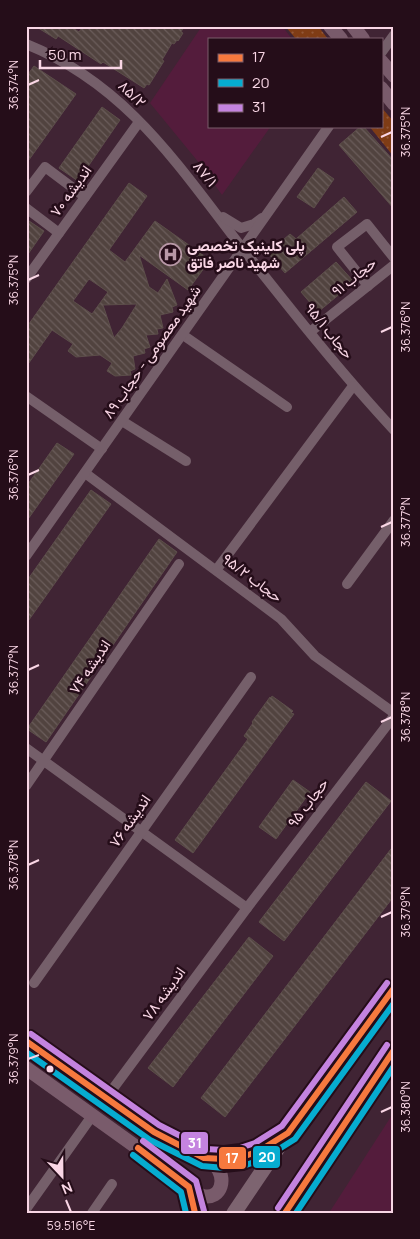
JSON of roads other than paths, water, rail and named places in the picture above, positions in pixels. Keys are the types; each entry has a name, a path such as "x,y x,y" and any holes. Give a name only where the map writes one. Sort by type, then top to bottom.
{"highway":[{"path":"234,1213 288,1133 394,988"},
{"path":"285,1213 394,1050"}],"main road":[{"path":"330,26 339,38"},
{"path":"353,26 362,38"},
{"path":"382,62 394,76"},
{"path":"382,89 394,104"},
{"path":"26,1041 154,1132 215,1165 220,1170 222,1176 222,1184 219,1190 207,1196 200,1195 26,1068"},
{"path":"204,1158 224,1159 242,1157 259,1151 288,1133"},
{"path":"189,1187 195,1213"}],"street":[{"path":"382,51 394,35"},
{"name":"۸۵/۲","path":"26,44 47,52 103,87 139,122"},
{"name":"اندیشه ۷۰","path":"26,279 139,122"},
{"name":"۸۷/۱","path":"139,122 158,141 243,249"},
{"name":"شهید معصومی - حجاب ۸۹","path":"26,556 328,128"},
{"path":"26,192 46,167 85,197"},
{"path":"26,208 59,233"},
{"path":"213,209 232,224 241,228 254,224 269,212"},
{"path":"368,286 338,247 367,224 394,258"},
{"name":"حجاب ۹۵/۱","path":"243,249 353,386 393,427"},
{"name":"حجاب ۹۱","path":"310,332 394,265"},
{"path":"182,335 287,407"},
{"path":"216,569 353,386"},
{"path":"26,396 102,450"},
{"path":"122,421 186,461"},
{"name":"حجاب ۹۵/۲","path":"85,473 281,619 315,656 394,714"},
{"path":"347,584 394,520"},
{"name":"اندیشه ۷۴","path":"26,786 179,564"},
{"name":"اندیشه ۷۶","path":"34,983 251,677"},
{"name":"حجاب ۹۵","path":"247,908 394,714"},
{"path":"26,748 247,908"},
{"name":"اندیشه ۷۸","path":"106,1098 247,908"},
{"path":"26,1209 92,1116"},
{"path":"92,1213 112,1184"}],"place":[{"name":"پلی کلینیک تخصصی شهید ناصر فاتق","path":"171,255"}]}
